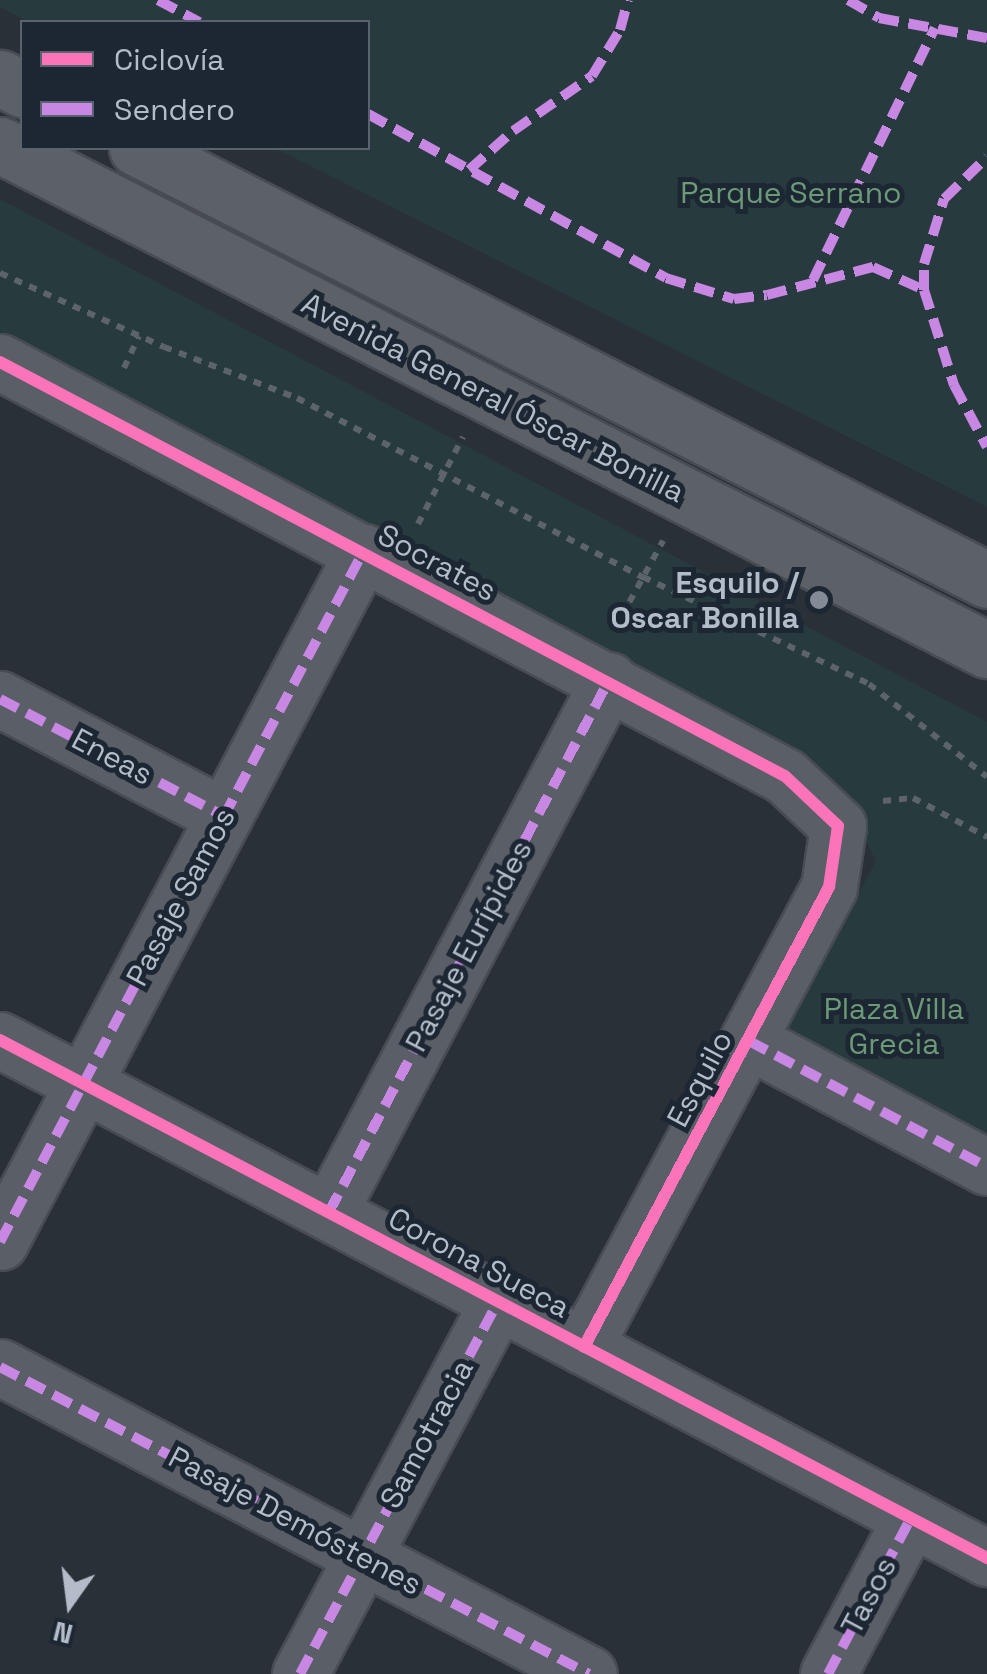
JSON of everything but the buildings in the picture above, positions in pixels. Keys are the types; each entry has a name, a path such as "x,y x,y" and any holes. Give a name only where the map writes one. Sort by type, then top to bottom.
{"main road":[{"name":"Avenida General Óscar Bonilla","path":"0,145 987,650"},
{"name":"Avenida General Óscar Bonilla","path":"140,150 987,580"}],"street":[{"name":"Socrates","path":"0,362 784,776 838,826"},
{"name":"Pasaje Samos","path":"0,1242 224,816 379,561"},
{"name":"Pasaje Eurípides","path":"329,1212 600,676"},
{"name":"Eneas","path":"0,698 224,816"},
{"name":"Esquilo","path":"584,1347 828,887 838,826"},
{"name":"Corona Sueca","path":"0,1040 987,1558"},
{"path":"749,1041 987,1167"},
{"name":"Samotracia","path":"300,1674 498,1301"},
{"name":"Pasaje Demóstenes","path":"0,1367 589,1674"},
{"name":"Tasos","path":"828,1674 910,1518"}],"path":[{"path":"0,273 194,360 297,398 643,577 868,684 987,777"},
{"path":"379,561 444,472 469,424"},
{"path":"600,676 643,577 670,528"},
{"path":"838,826 877,802 913,798 987,837"}],"green space":[{"name":"Parque Serrano","path":"0,0 987,0 987,507 279,150 370,150 370,20 26,20 0,7"},
{"name":"Plaza Villa Grecia","path":"0,199 987,722 987,1184 765,1066 876,861 836,782 0,334"}],"marked path":[{"path":"158,0 195,20"},
{"path":"469,170 513,131 592,76 620,30 628,0"},
{"path":"848,0 879,18 987,38"},
{"path":"813,280 935,28"},
{"path":"370,115 666,278 734,299 767,295 873,267 924,290 954,385 987,447"},
{"path":"924,290 924,264 944,199 987,157"},
{"path":"0,1242 363,552"},
{"path":"329,1212 609,680"},
{"path":"0,699 224,816"},
{"path":"749,1041 987,1167"},
{"path":"300,1674 498,1301"},
{"path":"0,1367 589,1674"},
{"path":"828,1674 911,1518"}],"cycle path":[{"path":"0,362 785,776 838,826 829,887 584,1347"},
{"path":"0,1040 987,1558"}],"place":[{"name":"Esquilo / Oscar Bonilla","path":"819,600"}]}
